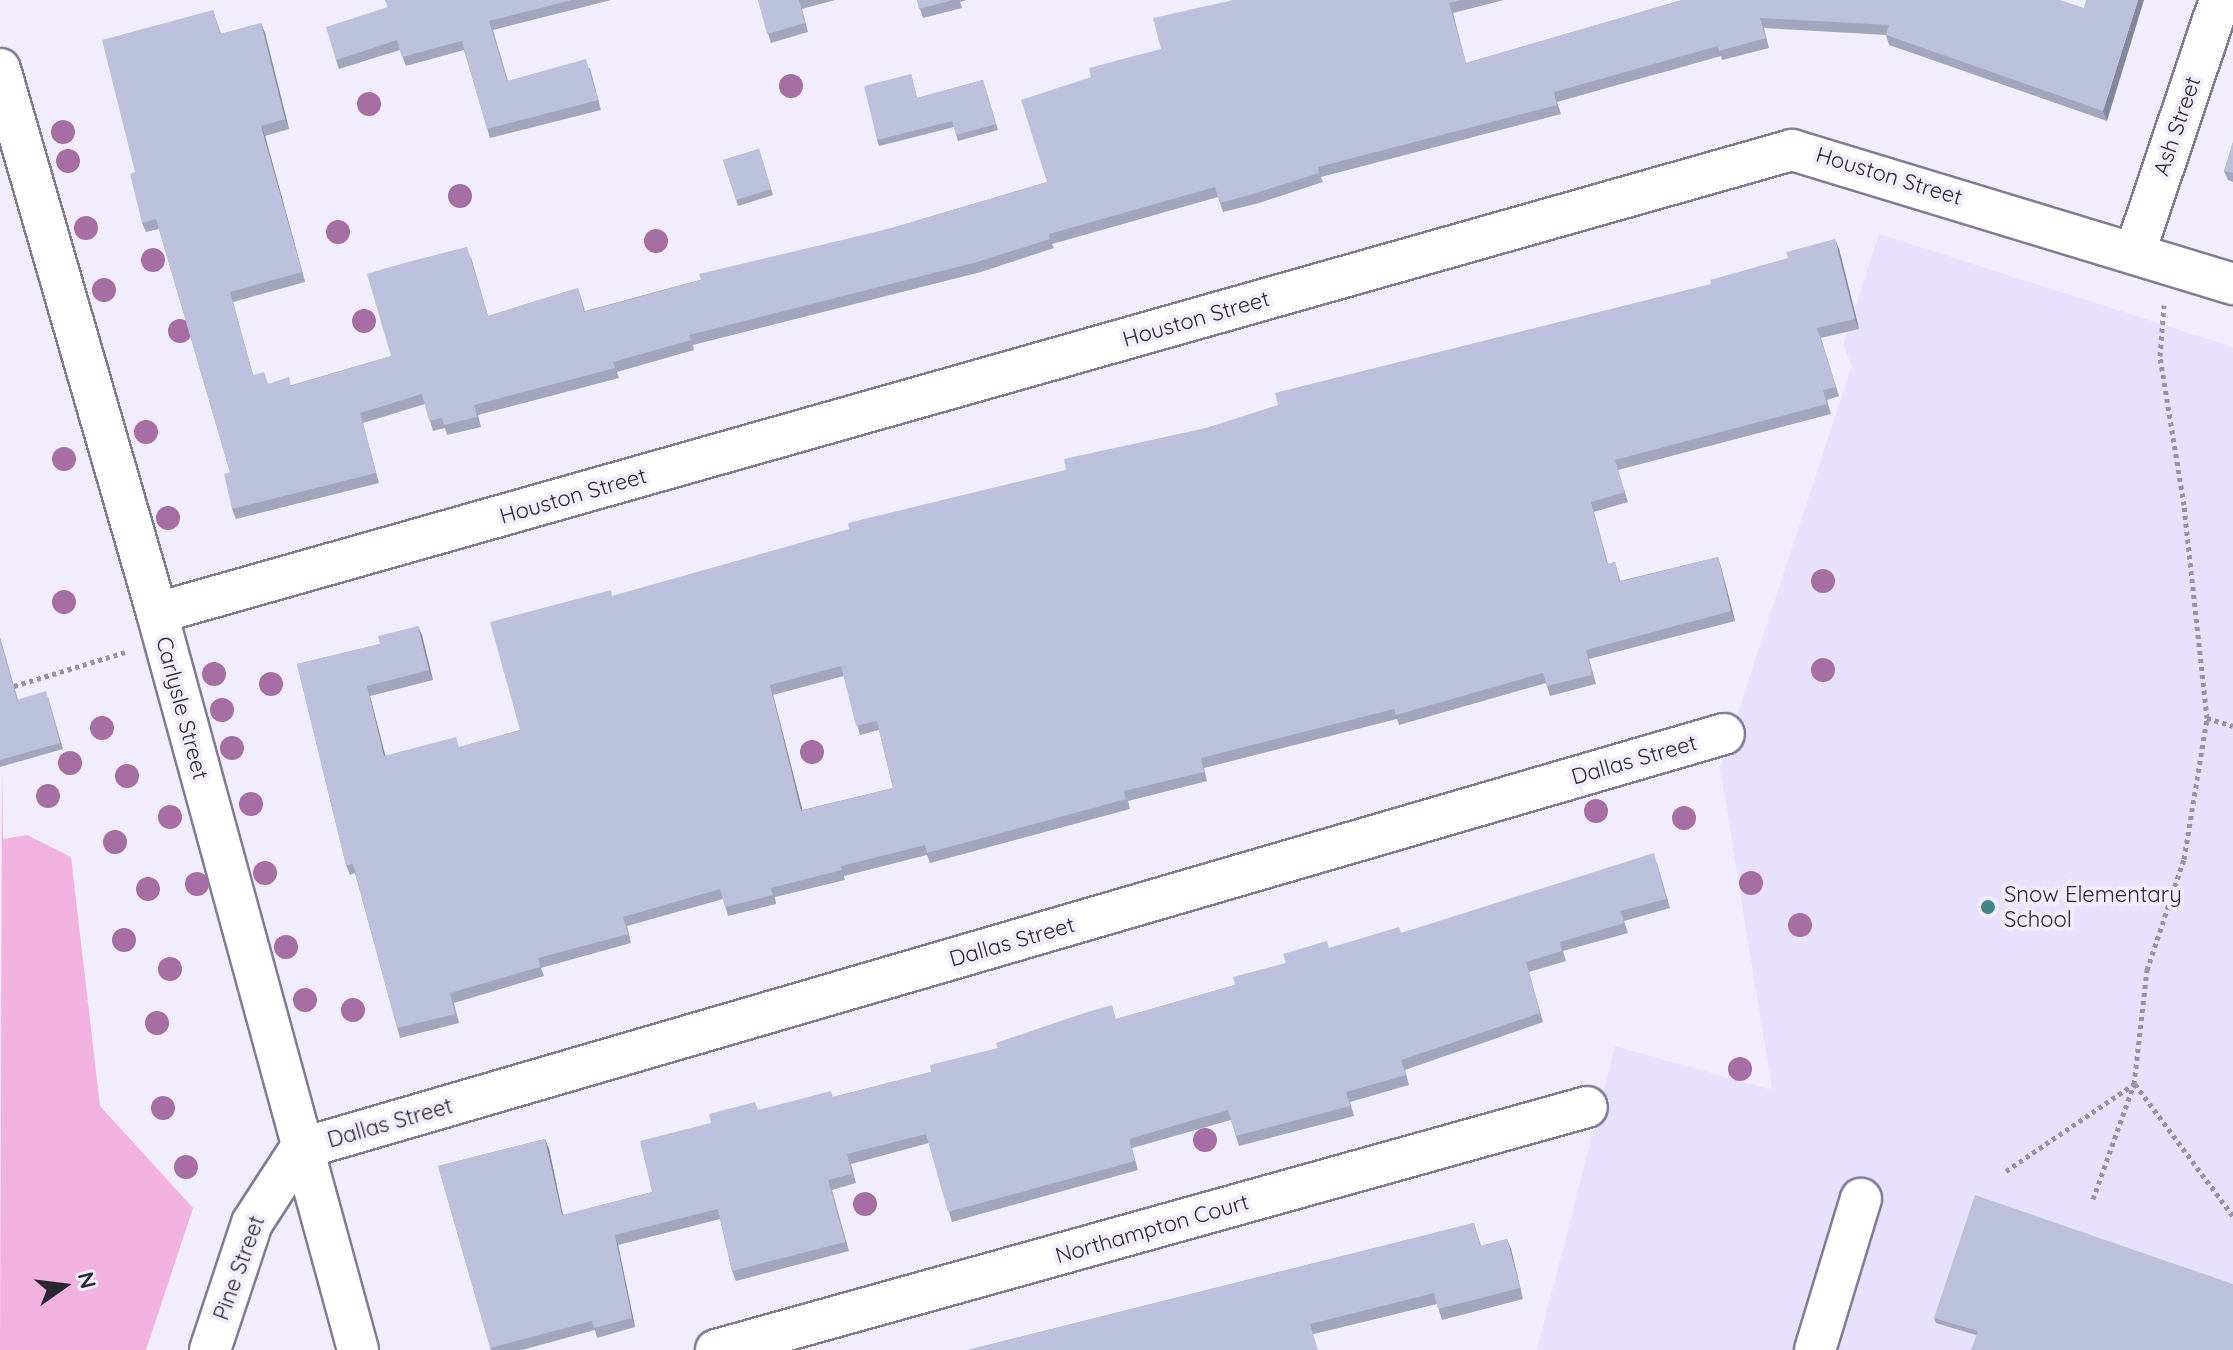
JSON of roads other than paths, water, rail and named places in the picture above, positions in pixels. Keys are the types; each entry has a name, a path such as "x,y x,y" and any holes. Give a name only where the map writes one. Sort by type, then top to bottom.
{"street":[{"name":"Ash Street","path":"2135,252 2220,0"},
{"name":"Carlysle Street","path":"0,69 157,613 300,1149 358,1350"},
{"name":"Houston Street","path":"157,613 1792,150 2233,284"},
{"name":"Dallas Street","path":"300,1149 1724,734"},
{"name":"Northampton Court","path":"716,1350 1587,1107"},
{"name":"Pine Street","path":"210,1350 252,1223 300,1149"},
{"path":"1815,1350 1861,1199"}],"place":[{"name":"Snow Elementary School","path":"1988,907"}]}
